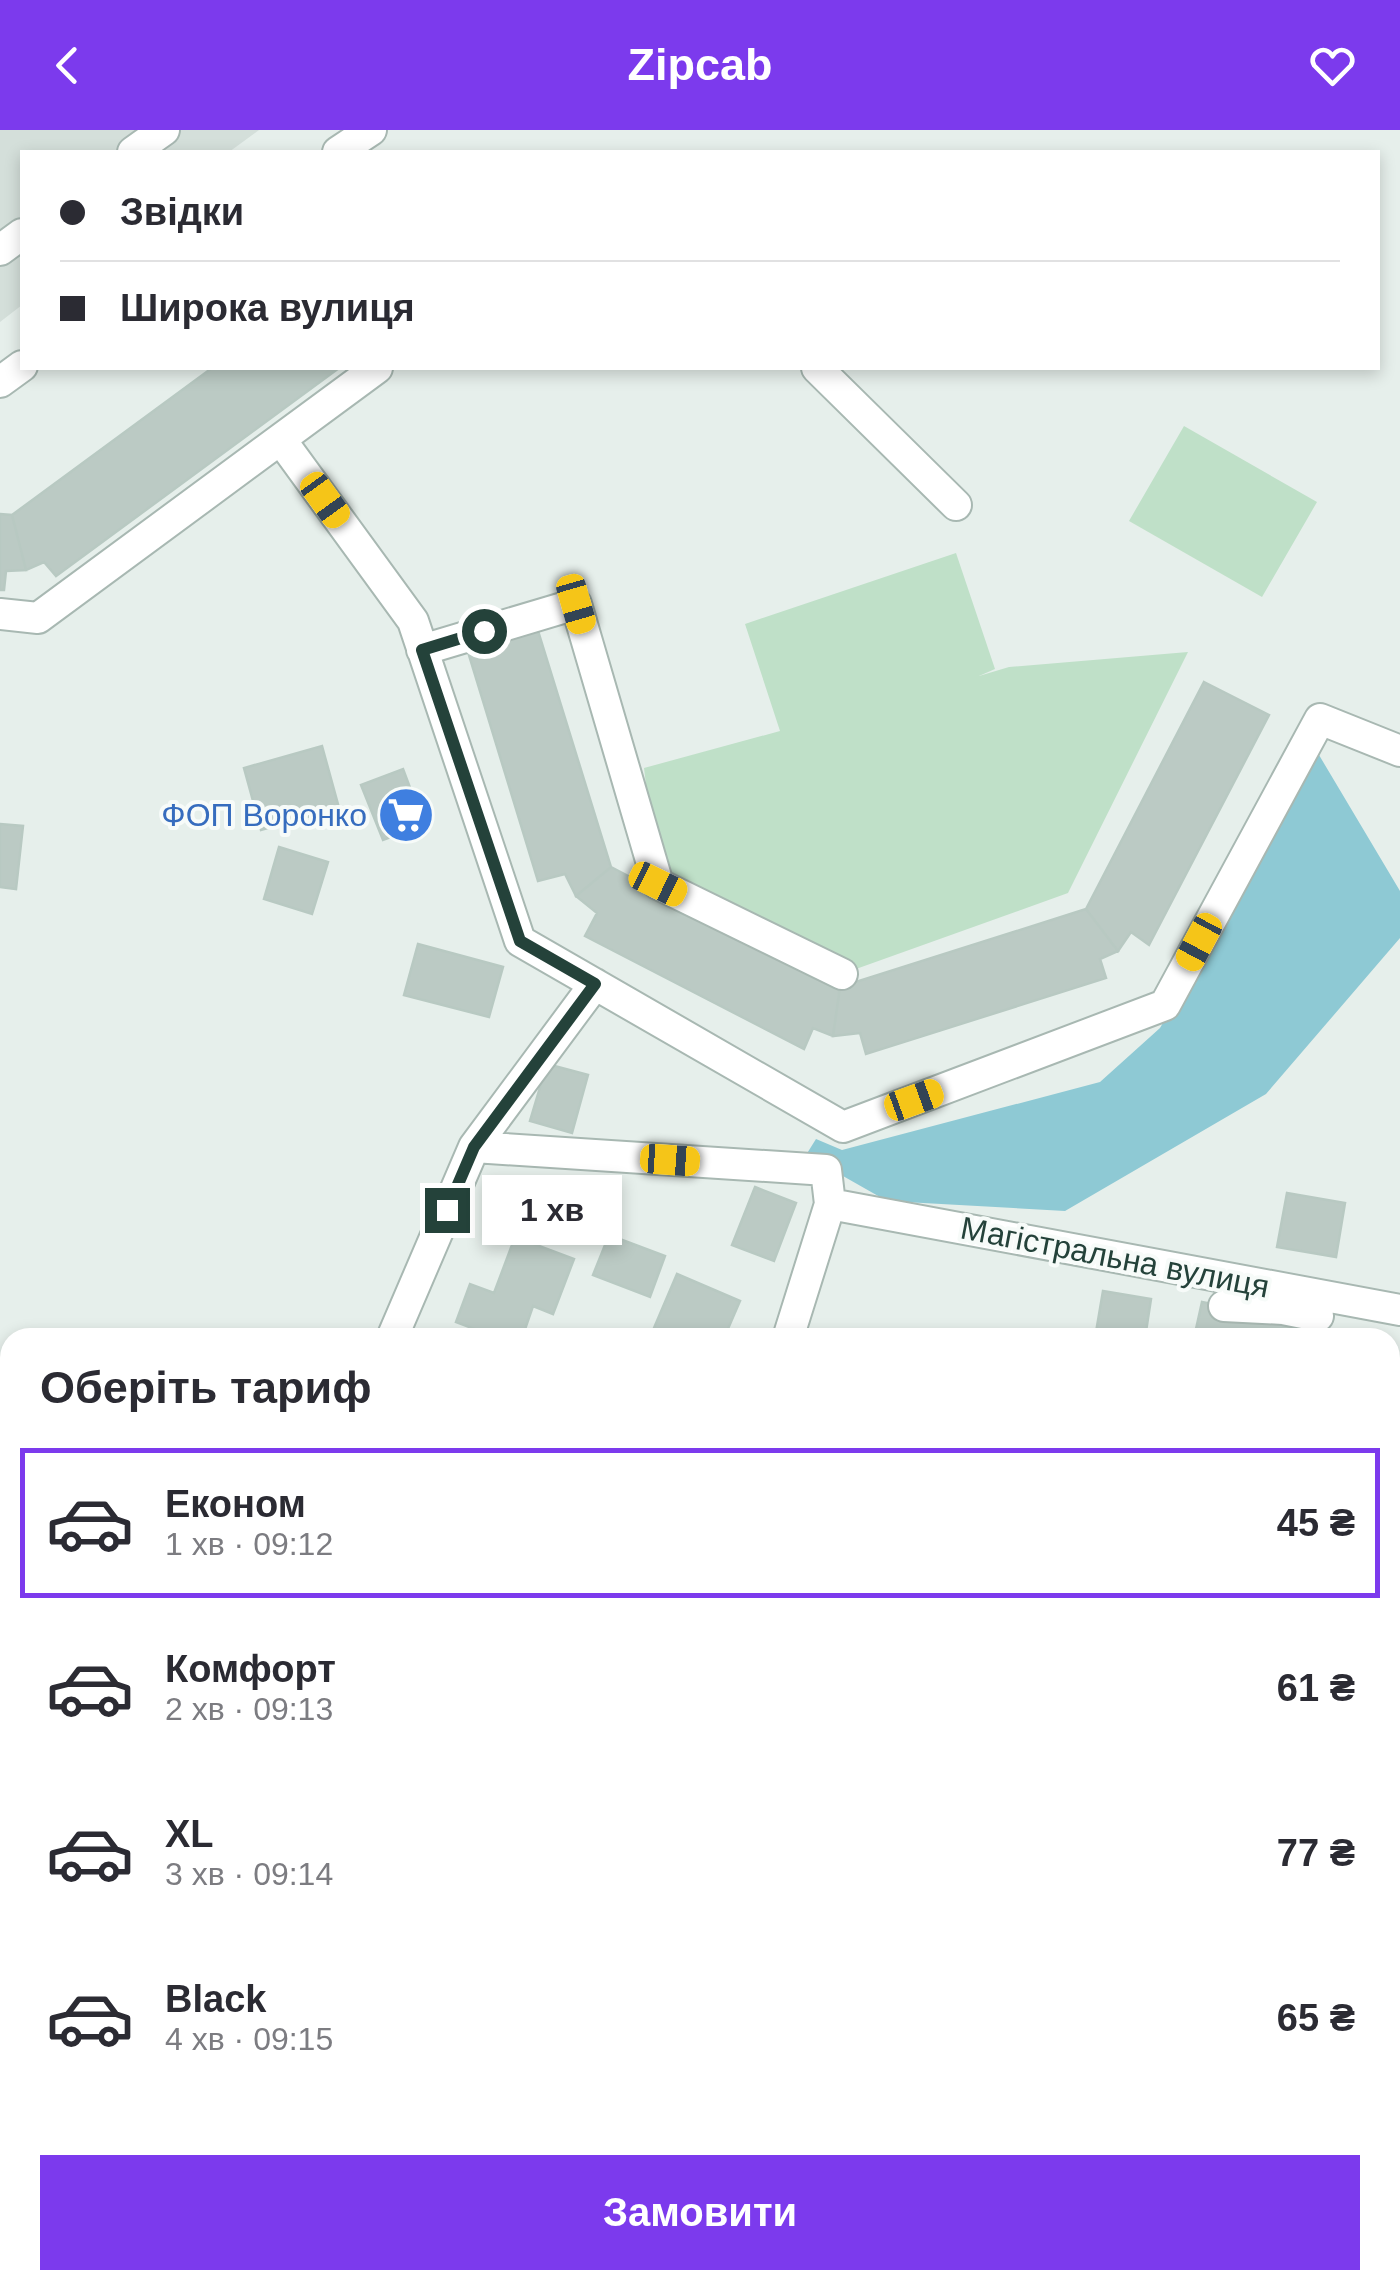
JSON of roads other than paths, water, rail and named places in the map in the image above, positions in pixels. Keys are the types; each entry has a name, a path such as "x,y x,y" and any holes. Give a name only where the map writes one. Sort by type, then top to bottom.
{"street":[{"path":"136,150 164,130"},
{"path":"341,150 371,130"},
{"path":"0,614 38,618 374,370"},
{"path":"819,370 956,505"},
{"path":"281,440 413,621 520,941 843,1126 1164,1005 1320,718 1400,752"},
{"path":"422,650 576,604 658,884 842,974"},
{"path":"396,1328 474,1147 595,984"},
{"path":"474,1147 826,1170 830,1204 791,1328"},
{"name":"Магістральна вулиця","path":"830,1204 1400,1310"},
{"path":"1224,1306 1284,1310 1383,1328"}],"water":[{"path":"1319,755 1400,891 1400,938 1266,1094 1065,1211 887,1201 806,1155 816,1139 842,1150 1100,1082 1160,1028"}],"place":[{"name":"ФОП Воронко","path":"406,815"}]}
